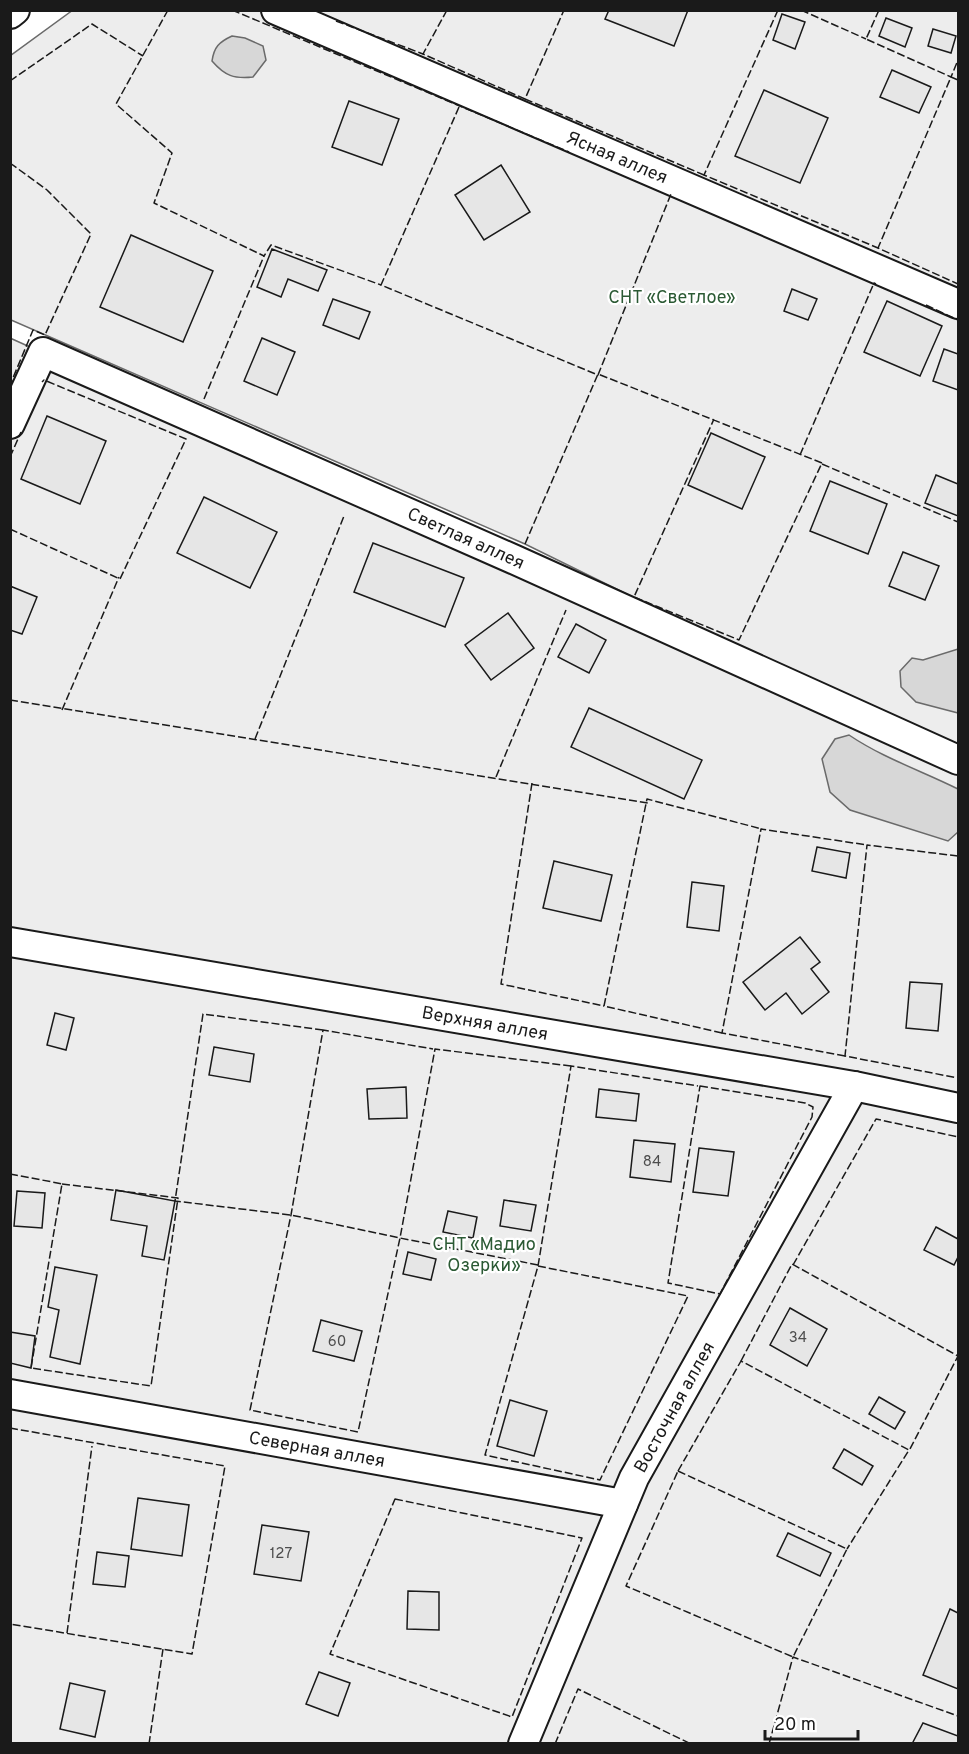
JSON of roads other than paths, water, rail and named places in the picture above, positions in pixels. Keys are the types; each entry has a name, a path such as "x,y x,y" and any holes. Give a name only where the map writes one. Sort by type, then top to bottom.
{"street":[{"path":"10,14 15,10"},
{"name":"Ясная аллея","path":"276,10 958,304"},
{"name":"Светлая аллея","path":"10,424 43,352 513,559 958,760"},
{"name":"Верхняя аллея","path":"10,942 854,1086 958,1108"},
{"name":"Восточная аллея","path":"522,1743 634,1478 854,1086"},
{"name":"Северная аллея","path":"10,1394 623,1504"}],"park label":[{"name":"СНТ «Светлое»","path":"672,297"},
{"name":"СНТ «Мадио Озерки»","path":"484,1254"}]}
